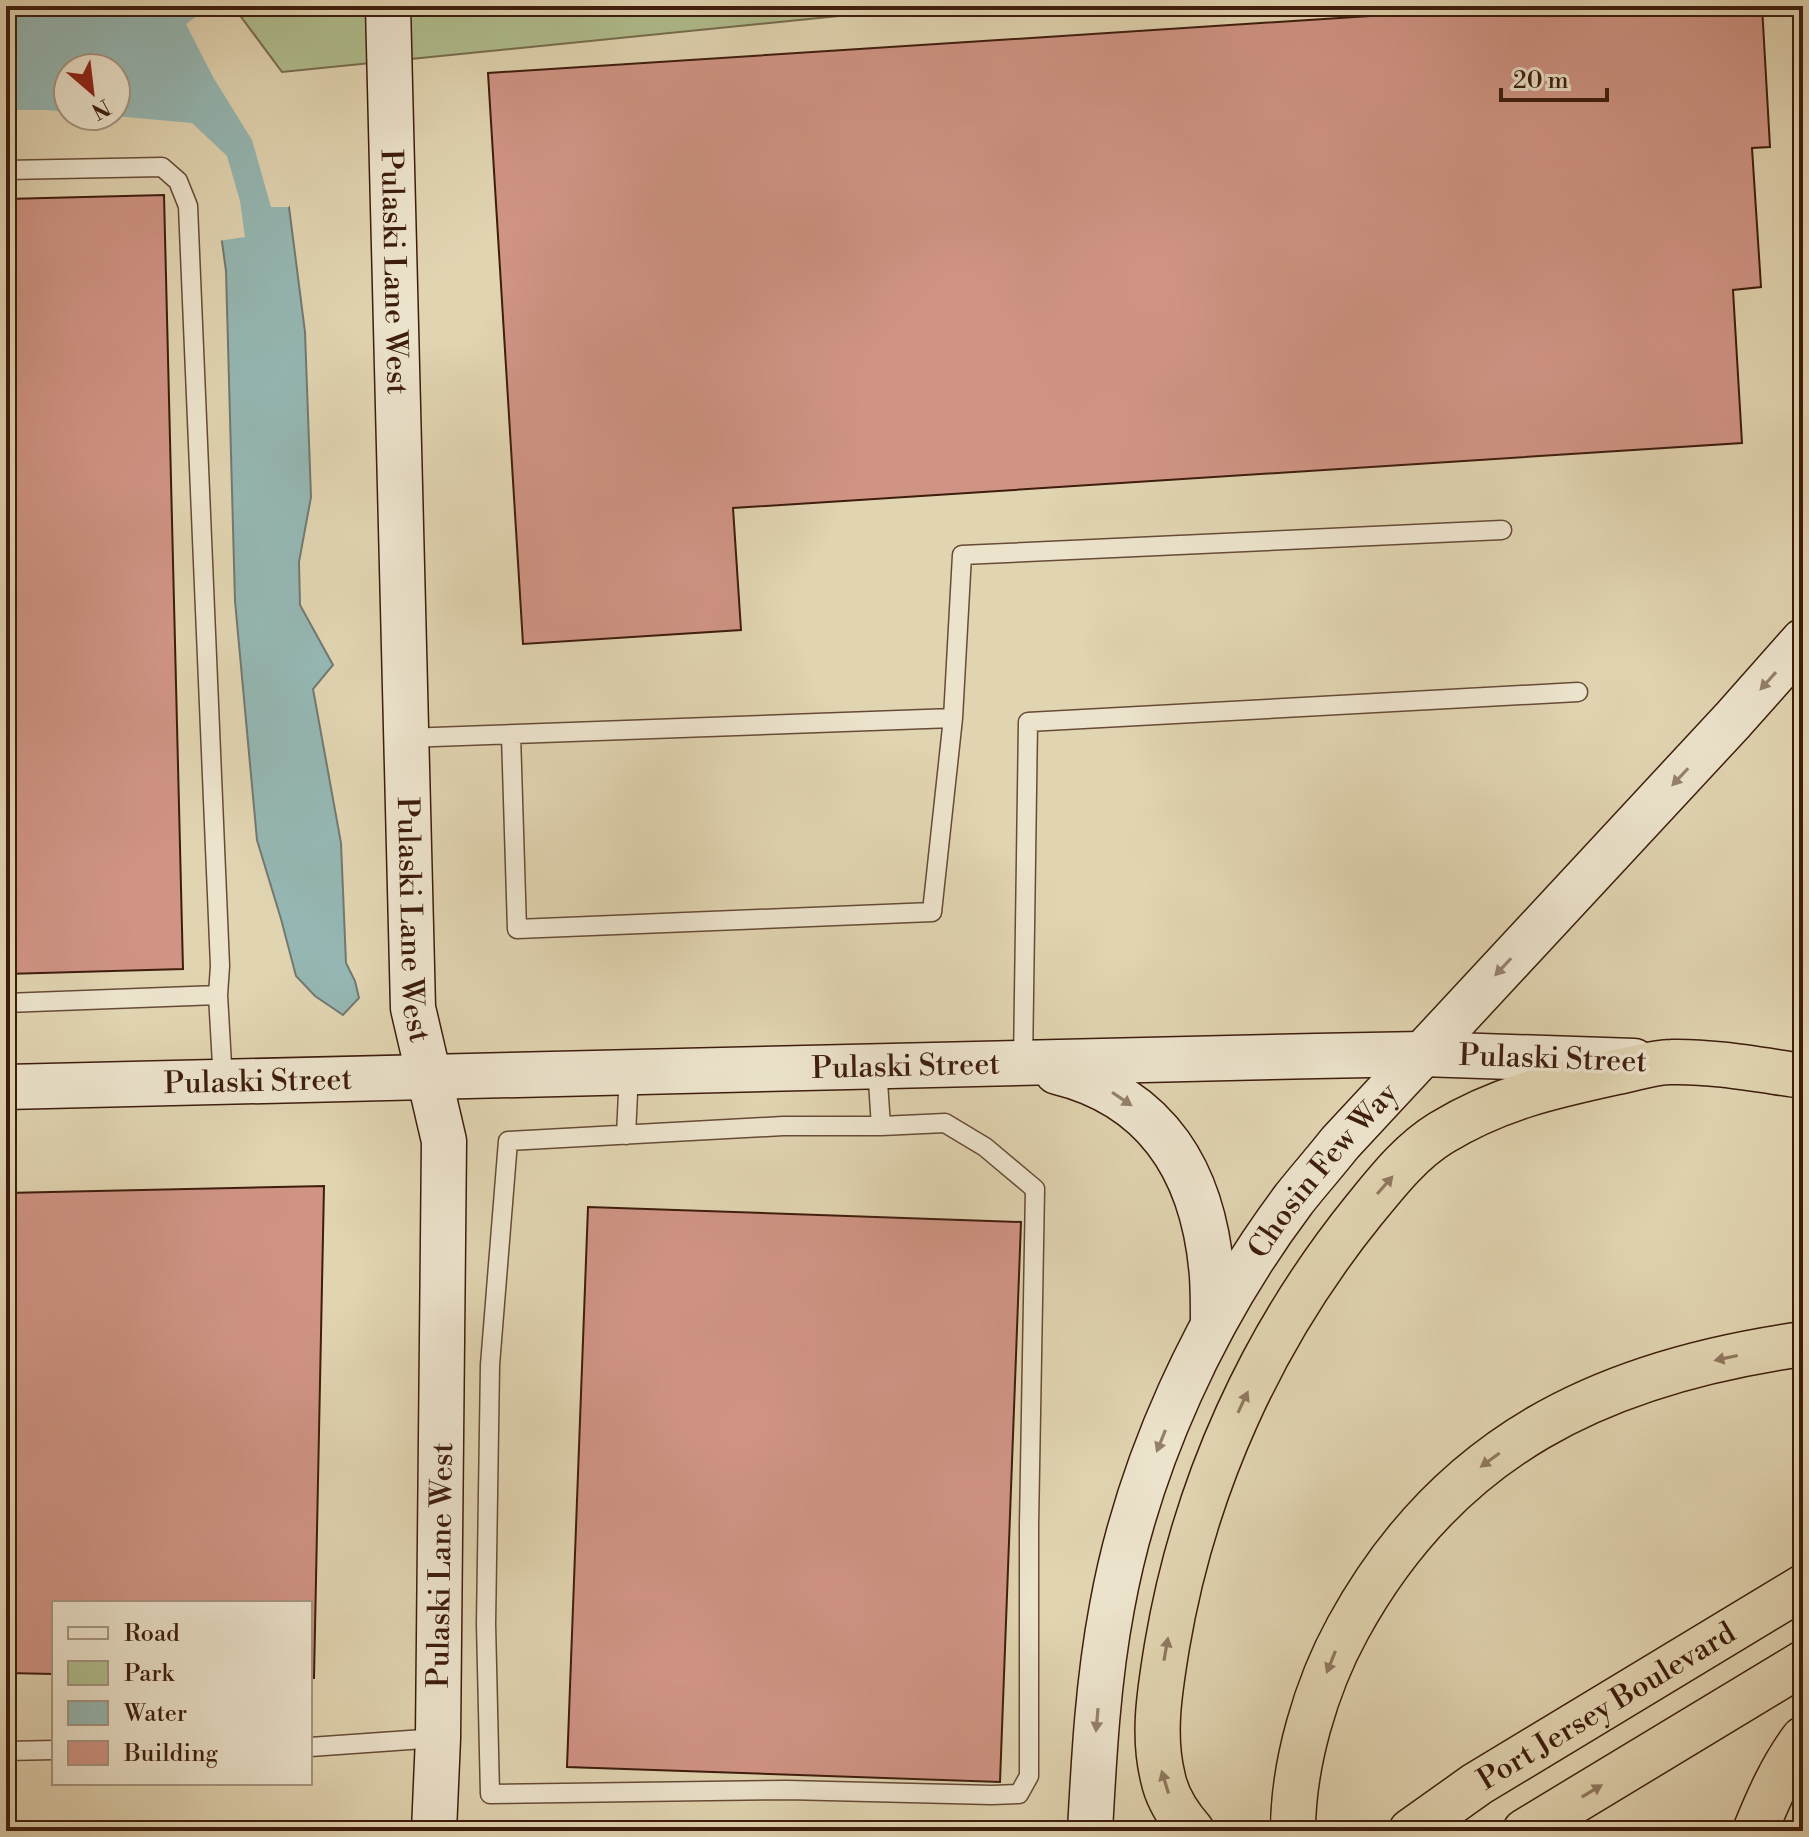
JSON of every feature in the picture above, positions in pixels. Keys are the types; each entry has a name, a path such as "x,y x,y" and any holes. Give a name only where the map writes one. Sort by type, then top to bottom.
{"highway":[{"name":"Pulaski Street","path":"1669,1062 1734,1066 1803,1076"},
{"path":"1192,1831 1171,1801 1159,1761 1161,1679 1172,1616 1188,1549 1236,1417 1266,1354 1295,1307 1343,1236 1386,1183 1437,1135 1509,1099 1549,1087 1669,1062"},
{"path":"1293,1831 1300,1763 1315,1703 1337,1648 1364,1599 1397,1551 1435,1507 1480,1467 1526,1434 1574,1408 1627,1386 1692,1365 1803,1344"},
{"name":"Port Jersey Boulevard","path":"1411,1831 1477,1784 1803,1587"},
{"path":"1525,1831 1803,1663"},
{"path":"1755,1831 1769,1796 1803,1739"}],"street":[{"name":"Pulaski Lane West","path":"388,6 413,1008 444,1141 438,1738 434,1831"},
{"name":"Chosin Few Way","path":"1090,1831 1101,1672 1112,1604 1129,1532 1163,1434 1213,1325 1294,1199 1340,1143 1803,641"},
{"name":"Pulaski Street","path":"6,1087 1422,1054 1669,1062"},
{"path":"1023,1063 1080,1077 1114,1093 1141,1112 1167,1139 1184,1167 1208,1243 1213,1325"}],"lane":[{"path":"6,170 162,167 178,181 188,206 223,1082"},
{"path":"511,735 517,929 932,912 953,718 962,555 1502,530"},
{"path":"1023,1063 1028,722 1578,692"},
{"path":"406,738 953,718"},
{"path":"6,1003 218,995"},
{"path":"877,1067 881,1126"},
{"path":"626,1135 629,1072"},
{"path":"945,1123 985,1147 1035,1189 1029,1525 1029,1776 1019,1794 787,1790 490,1794 486,1624 490,1365 508,1141 783,1126 881,1126 945,1123"},
{"path":"312,1747 438,1738"},
{"path":"6,1751 52,1750"}],"green space":[{"path":"233,6 938,6 282,72"}],"water":[{"path":"6,6 232,6 217,17 251,115 289,207 305,332 311,497 299,562 300,605 333,665 313,689 341,843 346,963 359,998 343,1015 315,996 296,976 257,840 235,601 226,271 209,147 180,125 132,121 132,52 52,52 52,118 6,120"}],"pier":[{"path":"211,6 236,6 222,18 255,114 289,196 289,207 271,207 252,140 213,77 186,24"},
{"path":"6,110 52,111 52,122 6,124"},
{"path":"132,118 192,123 227,156 240,201 245,237 218,241 205,149 179,129 132,125"}],"building":[{"path":"1525,6 1762,6 1770,147 1752,148 1761,287 1733,290 1742,443 733,508 741,630 523,644 488,73"},
{"path":"164,195 183,969 6,974 6,199"},
{"path":"324,1186 314,1678 312,1601 52,1601 52,1674 6,1673 6,1193"},
{"path":"588,1207 1021,1222 1000,1782 567,1767"}]}
